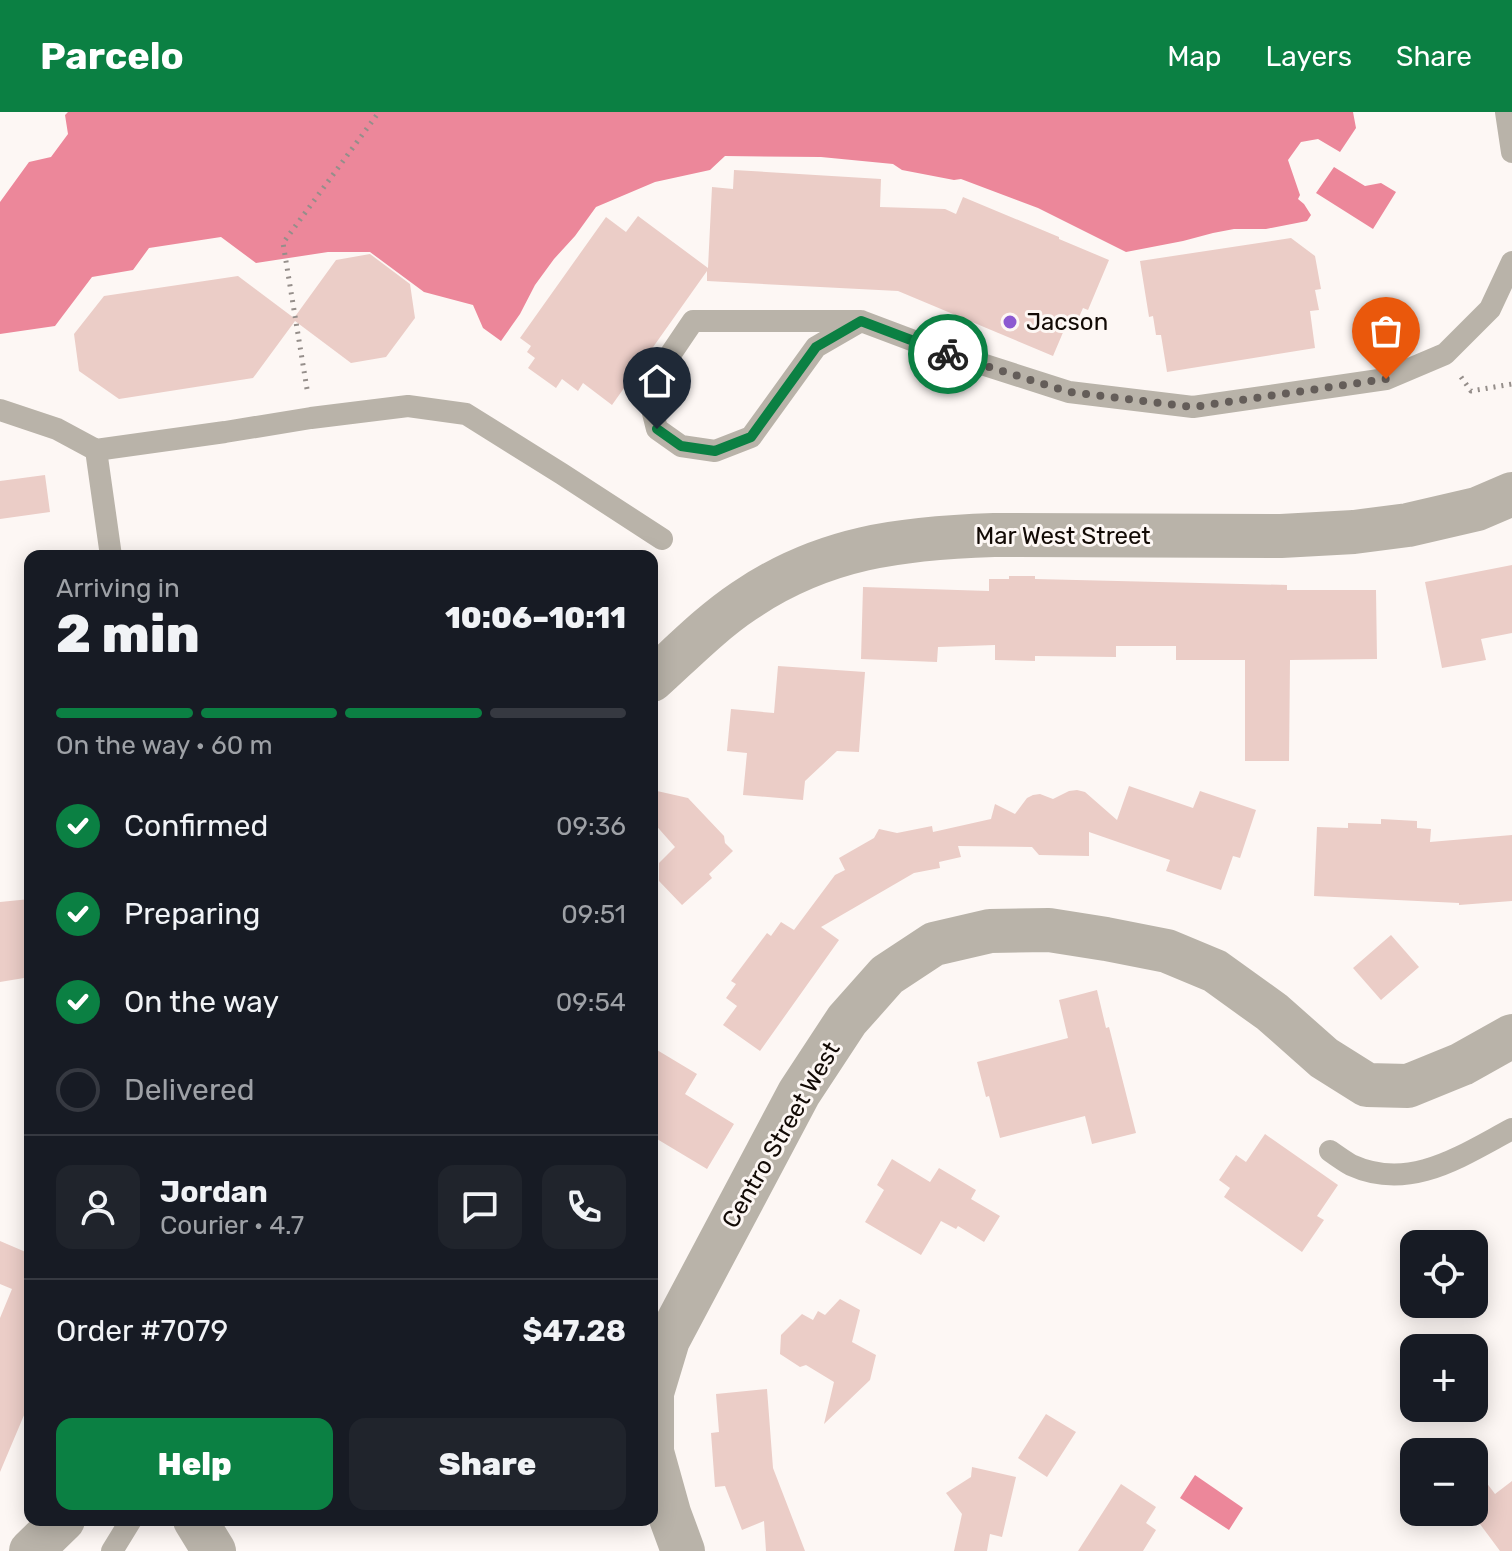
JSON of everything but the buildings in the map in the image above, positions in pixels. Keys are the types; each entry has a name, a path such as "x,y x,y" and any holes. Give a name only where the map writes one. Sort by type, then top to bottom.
{"street":[{"name":"Mar West Street","path":"658,675 718,620 766,586 819,561 849,551 949,536 1281,536 1354,532 1408,525 1477,509 1512,494"},
{"name":"Centro Street West","path":"658,1373 668,1340 799,1093 847,1020 887,975 934,944 990,931 1049,930 1167,951 1215,971 1272,1012 1324,1058 1367,1085 1408,1086 1462,1064 1512,1036"},
{"name":"Centro Street West","path":"658,1474 683,1551"},
{"path":"31,1551 57,1526"},
{"path":"199,1526 214,1551"}],"lane":[{"path":"1506,112 1512,152"},
{"path":"861,321 816,347 751,437 715,451 681,446 657,429 647,389 693,321 861,321 938,350 1069,392 1193,407 1386,379 1445,354 1490,309 1512,262"},
{"path":"0,410 57,429 96,450 408,406 466,414 662,539"},
{"path":"96,450 110,550"},
{"path":"1330,1151 1351,1165 1375,1173 1415,1174 1452,1160 1512,1129"},
{"path":"112,1551 127,1526"}],"path":[{"path":"311,418 283,243 379,112"},
{"path":"1445,354 1471,391 1512,384"}],"shaded area":[{"path":"68,112 1353,112 1356,128 1340,152 1318,139 1301,142 1288,160 1300,195 1298,199 1311,215 1307,221 1266,229 1234,229 1126,252 1038,208 961,179 902,170 893,164 821,157 725,156 710,170 655,182 596,207 535,285 501,341 483,328 473,305 424,292 370,252 328,252 256,263 221,237 149,248 133,270 92,277 55,326 0,334 0,202 29,162 51,157 68,134 65,115"},
{"path":"1334,167 1365,186 1381,183 1396,192 1373,229 1316,193"},
{"path":"1195,1475 1243,1508 1229,1530 1180,1498"}],"way so far":[{"path":"948,354 1069,392 1193,407 1386,379"}],"place":[{"name":"Jacson","path":"1010,322"}],"route":[{"path":"657,429 681,446 715,451 751,437 816,347 861,321 948,354"}]}
